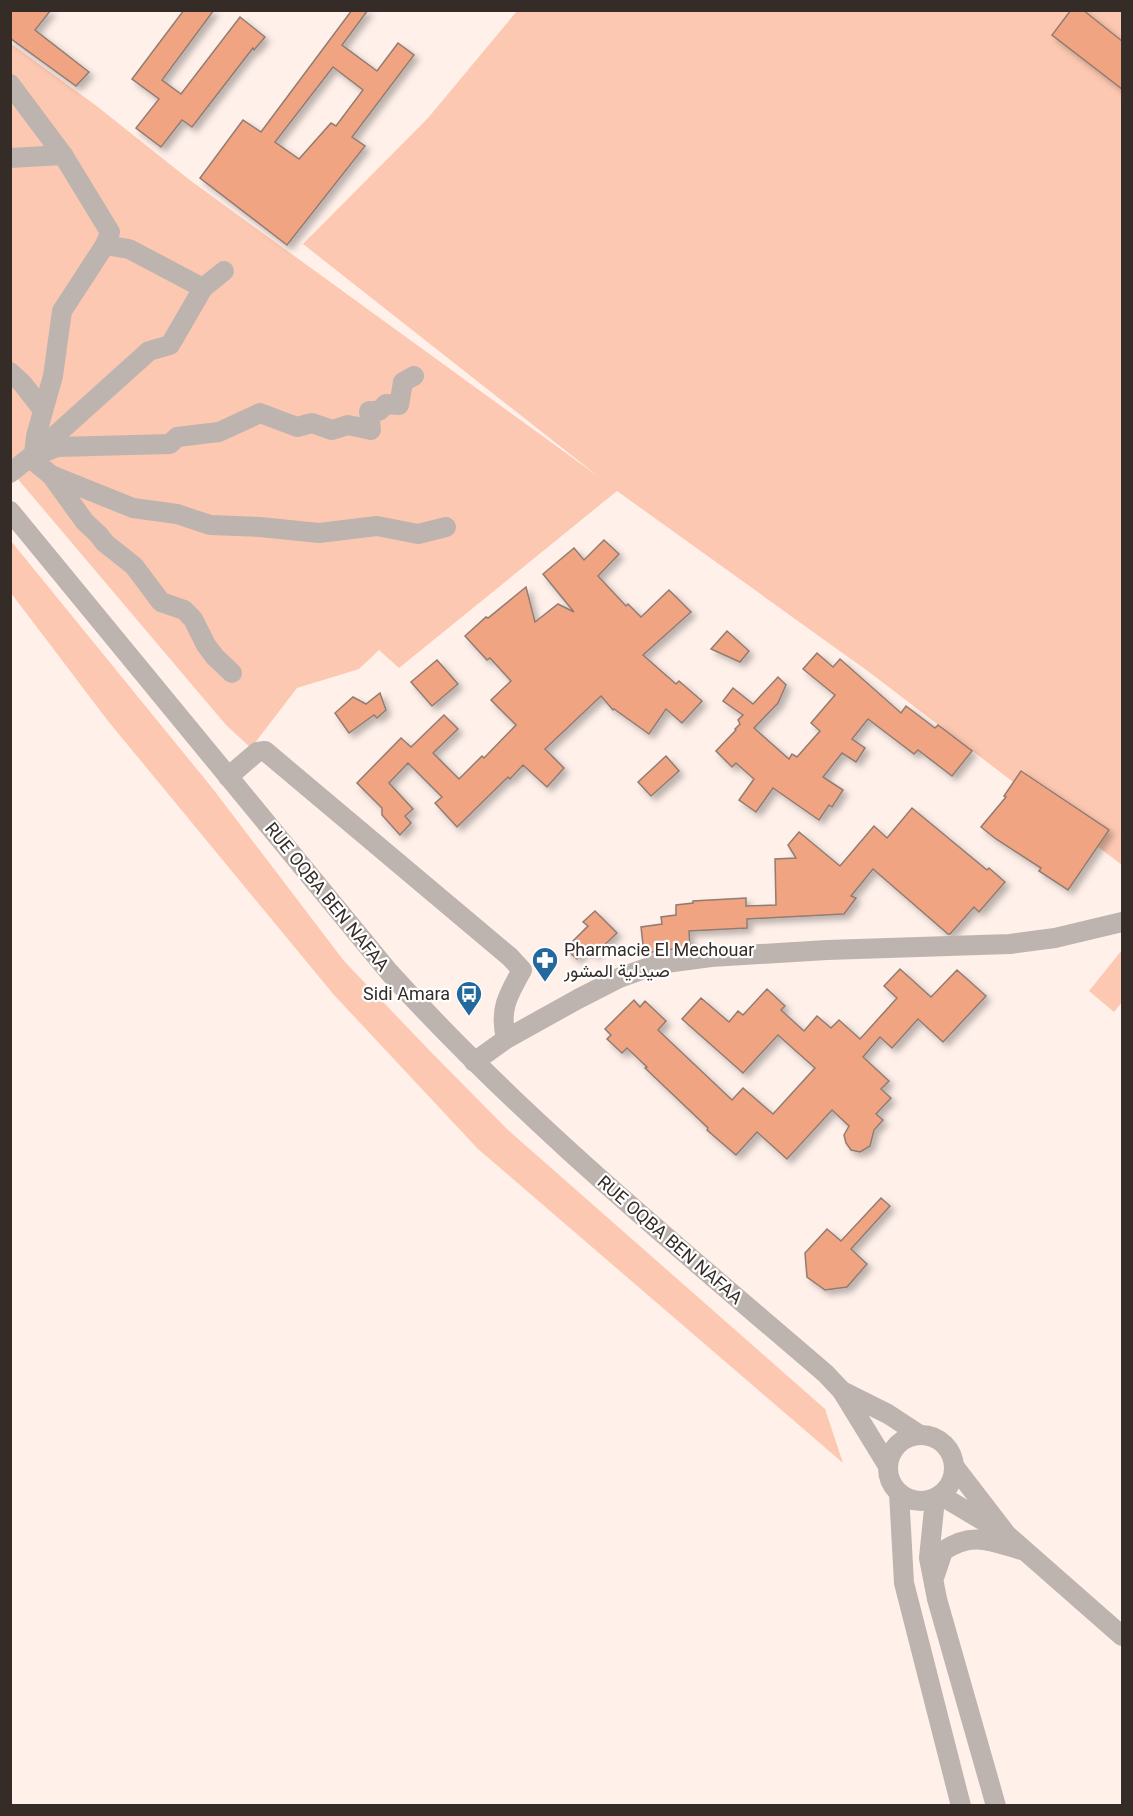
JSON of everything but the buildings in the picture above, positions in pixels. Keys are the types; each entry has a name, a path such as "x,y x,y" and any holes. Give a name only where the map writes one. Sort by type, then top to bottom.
{"street":[{"path":"10,84 63,155 110,232 105,245 62,311 53,376 32,456"},
{"path":"10,158 63,155"},
{"path":"105,245 129,249 203,288"},
{"path":"10,473 149,351 170,345 203,288 224,271"},
{"path":"10,372 22,383 43,410"},
{"path":"32,456 57,447 170,444 177,437 219,432 260,413 297,427 312,423 332,430 348,425 371,430 369,411 379,411 386,404 399,405 403,382 414,376"},
{"path":"32,456 51,475 85,522 105,543 134,566 161,602 184,610 193,619 206,645 232,673"},
{"path":"51,475 133,508 177,514 210,525 319,533 377,526 418,534 446,527"},
{"name":"RUE OQBA BEN NAFAA","path":"10,511 388,972 474,1062 621,1198 817,1366 842,1391 888,1466"},
{"path":"228,777 257,752 265,751 510,957 522,970 508,995 504,1010 502,1024 506,1039"},
{"path":"474,1062 506,1039 619,978 658,963 711,957 827,950 1010,944 1055,938 1122,922"},
{"name":"RUE OQBA BEN NAFAA","path":"842,1391 888,1414 920,1435"},
{"path":"996,1806 937,1599 929,1558 937,1497 952,1480 954,1466 952,1456 939,1440 920,1435 910,1436 902,1441 890,1456 888,1466 890,1481 899,1493 914,1500 937,1497 1007,1535"},
{"path":"954,1466 1007,1535 1122,1636"},
{"path":"899,1493 904,1583 962,1806"},
{"path":"934,1581 938,1561 943,1551 963,1540 981,1539 1025,1551"}],"shaded area":[{"path":"517,11 1122,11 1122,865 869,672 617,491 399,668 379,650 359,669 297,688 251,748 226,725 11,471 10,43 94,104 191,181 599,477 303,244 428,118"},
{"path":"11,541 213,789 344,961 507,1129 825,1409 843,1463 478,1149 334,995 108,721 11,593"},
{"path":"1122,950 1122,1002 1114,1012 1089,991"}],"place":[{"name":"Pharmacie El Mechouar صيدلية المشور","path":"545,983"},
{"name":"Sidi Amara","path":"469,1017"}]}
